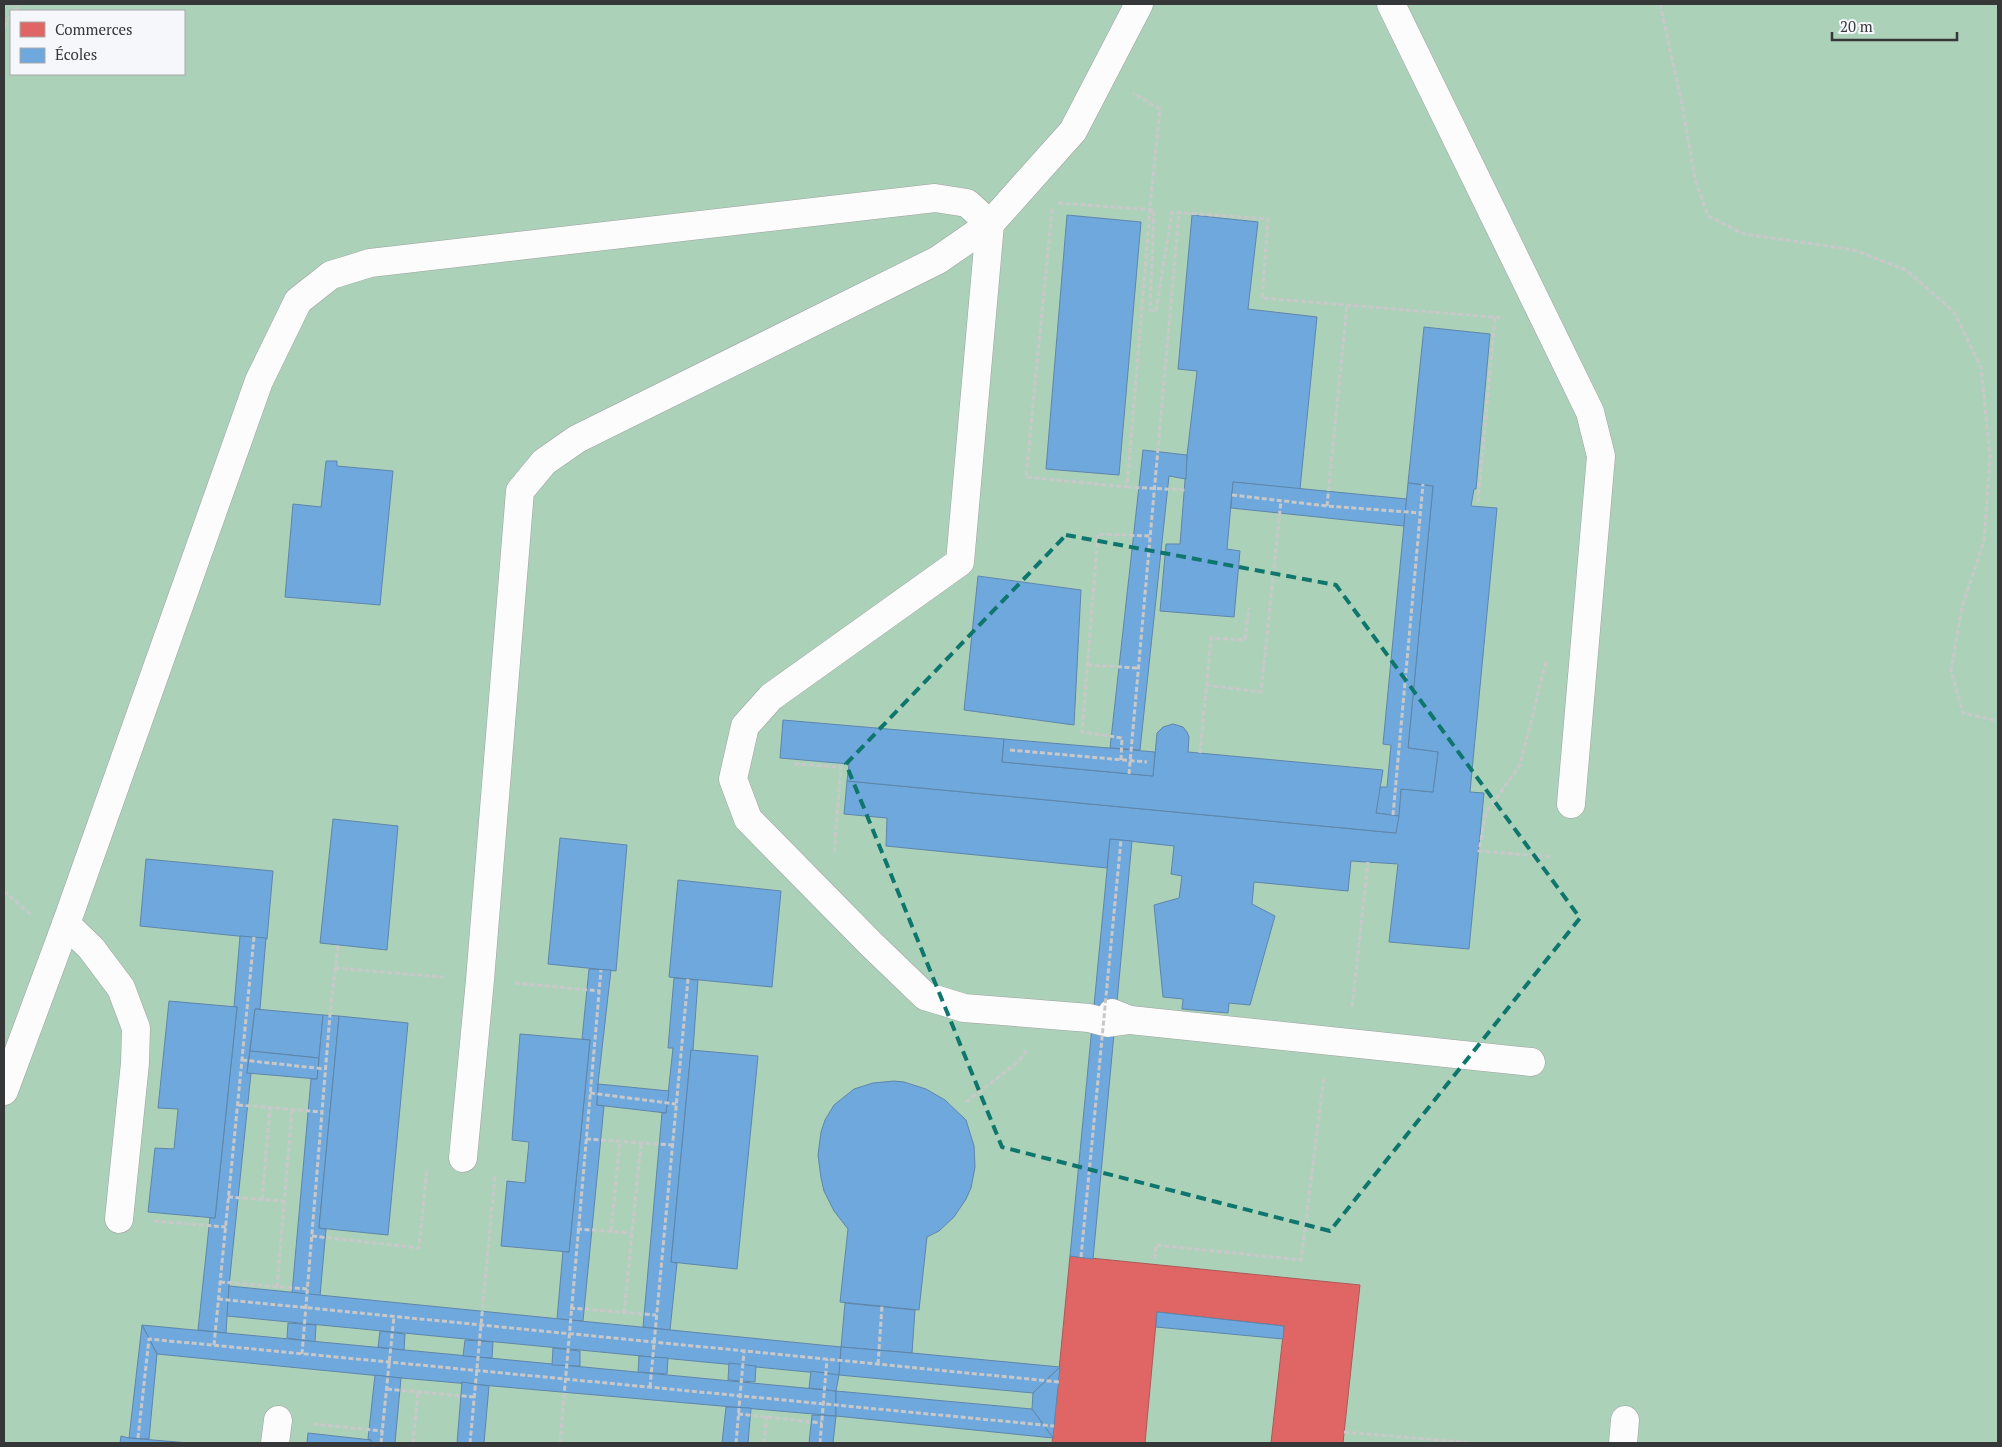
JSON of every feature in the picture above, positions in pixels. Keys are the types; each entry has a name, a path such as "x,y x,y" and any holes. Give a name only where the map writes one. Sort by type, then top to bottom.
{"lane":[{"path":"463,1158 480,980 520,491 544,462 577,439 938,260 990,224 1073,132 1139,4"},
{"path":"1391,4 1590,412 1601,456 1571,804"},
{"path":"4,1091 66,924 259,381 298,301 331,275 370,263 935,198 967,203 990,224"},
{"path":"990,224 960,562 771,697 745,726 733,779 748,818 830,903 925,996 964,1008 1089,1018 1108,1023 1130,1020 1531,1062"},
{"path":"66,924 92,948 121,988 136,1028 135,1062 119,1219"}],"path":[{"path":"1660,4 1682,104 1694,179 1708,216 1744,234 1854,250 1906,270 1954,312 1982,367 1990,457 1984,542 1962,607 1951,671 1963,713 1998,722"},
{"path":"1103,74 1160,109 1127,487"},
{"path":"1185,490 1127,487 1026,477 1053,202 1154,210 1150,310 1156,311 1172,212 1268,219 1262,298 1505,318"},
{"path":"1128,774 1179,213"},
{"path":"1327,506 1347,305"},
{"path":"1478,502 1495,317"},
{"path":"1393,815 1423,484"},
{"path":"1232,495 1327,506 1421,513"},
{"path":"1206,686 1261,692 1281,501"},
{"path":"1121,760 1122,738 1082,732 1098,534 1150,536"},
{"path":"1200,753 1212,638 1245,640 1248,608"},
{"path":"1549,657 1544,664 1520,764 1486,813 1479,852 1552,857"},
{"path":"1087,665 1138,668"},
{"path":"1010,750 1147,762"},
{"path":"794,764 841,767 830,903"},
{"path":"1081,1257 1121,840"},
{"path":"1155,1259 1156,1245 1301,1260 1368,862"},
{"path":"214,1345 254,937"},
{"path":"302,1354 338,945"},
{"path":"560,1443 570,1308 601,970"},
{"path":"650,1387 688,979"},
{"path":"966,1102 1018,1062 1031,1045 1037,1014"},
{"path":"242,1060 326,1069"},
{"path":"590,1093 676,1104"},
{"path":"238,1105 322,1112"},
{"path":"262,1200 270,1108"},
{"path":"277,1286 292,1110"},
{"path":"586,1139 672,1145"},
{"path":"611,1232 620,1141"},
{"path":"624,1313 640,1143"},
{"path":"312,1236 419,1248 428,1155 496,1162 470,1443"},
{"path":"228,1197 284,1202"},
{"path":"119,1219 226,1226"},
{"path":"577,1229 631,1233"},
{"path":"220,1282 307,1289"},
{"path":"218,1299 1058,1382"},
{"path":"878,1364 882,1306"},
{"path":"570,1308 656,1315"},
{"path":"381,1443 394,1316"},
{"path":"138,1438 149,1339 1054,1426"},
{"path":"736,1443 744,1351"},
{"path":"820,1443 828,1359"},
{"path":"387,1389 474,1397"},
{"path":"413,1443 418,1392"},
{"path":"738,1414 822,1423"},
{"path":"764,1443 767,1416"},
{"path":"276,1432 383,1431"},
{"path":"1344,1432 1474,1443"}],"highlighted area":[{"path":"1066,535 1336,585 1580,918 1330,1231 1002,1147 846,764"}],"green space":[{"path":"4,4 1998,4 1998,1443 4,1443"}],"building: Commerces":[{"path":"1070,1256 1360,1285 1343,1443 1271,1443 1284,1326 1157,1312 1145,1443 1052,1443"}],"building: Écoles":[{"path":"1067,215 1141,222 1119,475 1046,469"},
{"path":"1192,215 1258,222 1248,309 1317,317 1300,489 1233,482 1227,549 1240,551 1234,617 1160,611 1166,544 1180,544 1187,455 1197,371 1178,369"},
{"path":"1424,327 1490,334 1476,489 1474,489 1471,506 1497,508 1470,792 1484,793 1469,949 1389,942 1398,864 1351,861 1348,891 1254,882 1252,904 1275,916 1250,1005 1229,1003 1228,1013 1182,1009 1183,999 1163,997 1154,905 1179,898 1182,876 1171,874 1174,846 1110,839 1107,868 886,846 887,818 844,814 847,781 1396,833 1401,789 1433,792 1438,752 1408,748 1433,486 1408,483"},
{"path":"1143,450 1187,455 1186,479 1169,476 1140,750 1110,748"},
{"path":"326,461 337,461 337,466 393,471 380,605 285,597 293,504 321,507"},
{"path":"1233,482 1407,499 1404,526 1231,508"},
{"path":"1408,483 1433,486 1408,748 1438,752 1433,792 1401,789 1399,816 1376,813 1379,787 1387,787 1391,745 1383,744"},
{"path":"978,576 1081,590 1074,725 964,710"},
{"path":"783,720 1004,739 1002,762 1153,776 1157,733 1163,727 1173,724 1183,727 1187,732 1189,737 1188,752 1383,770 1376,813 1399,816 1396,833 847,781 849,764 780,758"},
{"path":"1004,739 1155,752 1153,776 1002,762"},
{"path":"333,819 398,826 387,950 320,943"},
{"path":"560,838 627,845 616,971 548,964"},
{"path":"1110,839 1132,841 1093,1259 1070,1256"},
{"path":"146,859 273,871 267,939 140,926"},
{"path":"678,880 781,891 772,987 669,977"},
{"path":"240,936 266,938 260,1009 255,1009 247,1073 251,1073 229,1286 226,1333 198,1330 210,1217 215,1218 237,1007 234,1007"},
{"path":"589,969 611,970 598,1084 597,1105 604,1106 583,1321 557,1319 563,1251 569,1252 590,1040 582,1039"},
{"path":"674,978 698,980 693,1050 691,1050 671,1262 677,1263 670,1330 643,1327 662,1113 666,1113 673,1048 668,1048"},
{"path":"169,1001 237,1007 215,1218 148,1212 155,1148 174,1149 178,1109 158,1108"},
{"path":"255,1009 323,1015 319,1058 250,1051"},
{"path":"323,1015 339,1016 319,1228 326,1229 320,1296 292,1293 311,1079 317,1079"},
{"path":"339,1016 408,1023 388,1235 319,1228"},
{"path":"520,1034 590,1040 569,1252 501,1246 507,1181 525,1183 529,1142 512,1140"},
{"path":"691,1050 758,1056 737,1269 671,1262"},
{"path":"250,1051 319,1058 317,1079 247,1073"},
{"path":"894,1081 926,1089 945,1100 966,1120 974,1146 975,1167 971,1188 966,1199 954,1217 939,1231 927,1237 919,1310 840,1302 848,1229 834,1211 824,1191 818,1155 821,1132 825,1120 834,1105 854,1089 873,1083"},
{"path":"598,1084 669,1091 666,1113 597,1105"},
{"path":"229,1286 841,1347 839,1375 227,1316"},
{"path":"845,1303 915,1310 912,1353 841,1347"},
{"path":"1157,1312 1284,1326 1283,1339 1156,1327"},
{"path":"288,1323 316,1325 315,1342 287,1338"},
{"path":"142,1325 836,1391 836,1416 401,1378 157,1354"},
{"path":"142,1325 157,1354 149,1439 129,1438"},
{"path":"380,1331 405,1334 404,1350 378,1347"},
{"path":"465,1340 493,1342 492,1358 463,1356"},
{"path":"841,1347 1060,1367 1033,1393 839,1375"},
{"path":"553,1348 580,1351 580,1366 552,1365"},
{"path":"639,1356 668,1358 667,1374 638,1372"},
{"path":"729,1363 756,1366 755,1382 728,1380"},
{"path":"1060,1367 1053,1438 1032,1409 1033,1393"},
{"path":"811,1371 839,1375 836,1391 809,1388"},
{"path":"375,1375 401,1378 395,1443 371,1443 371,1440 368,1439"},
{"path":"462,1382 489,1386 484,1443 457,1443"},
{"path":"836,1391 1032,1409 1053,1438 836,1416"},
{"path":"726,1407 751,1408 748,1443 722,1443"},
{"path":"812,1415 836,1416 833,1443 809,1443"},
{"path":"308,1433 371,1440 371,1443 307,1443"},
{"path":"121,1436 129,1438 189,1443 120,1443"}]}
